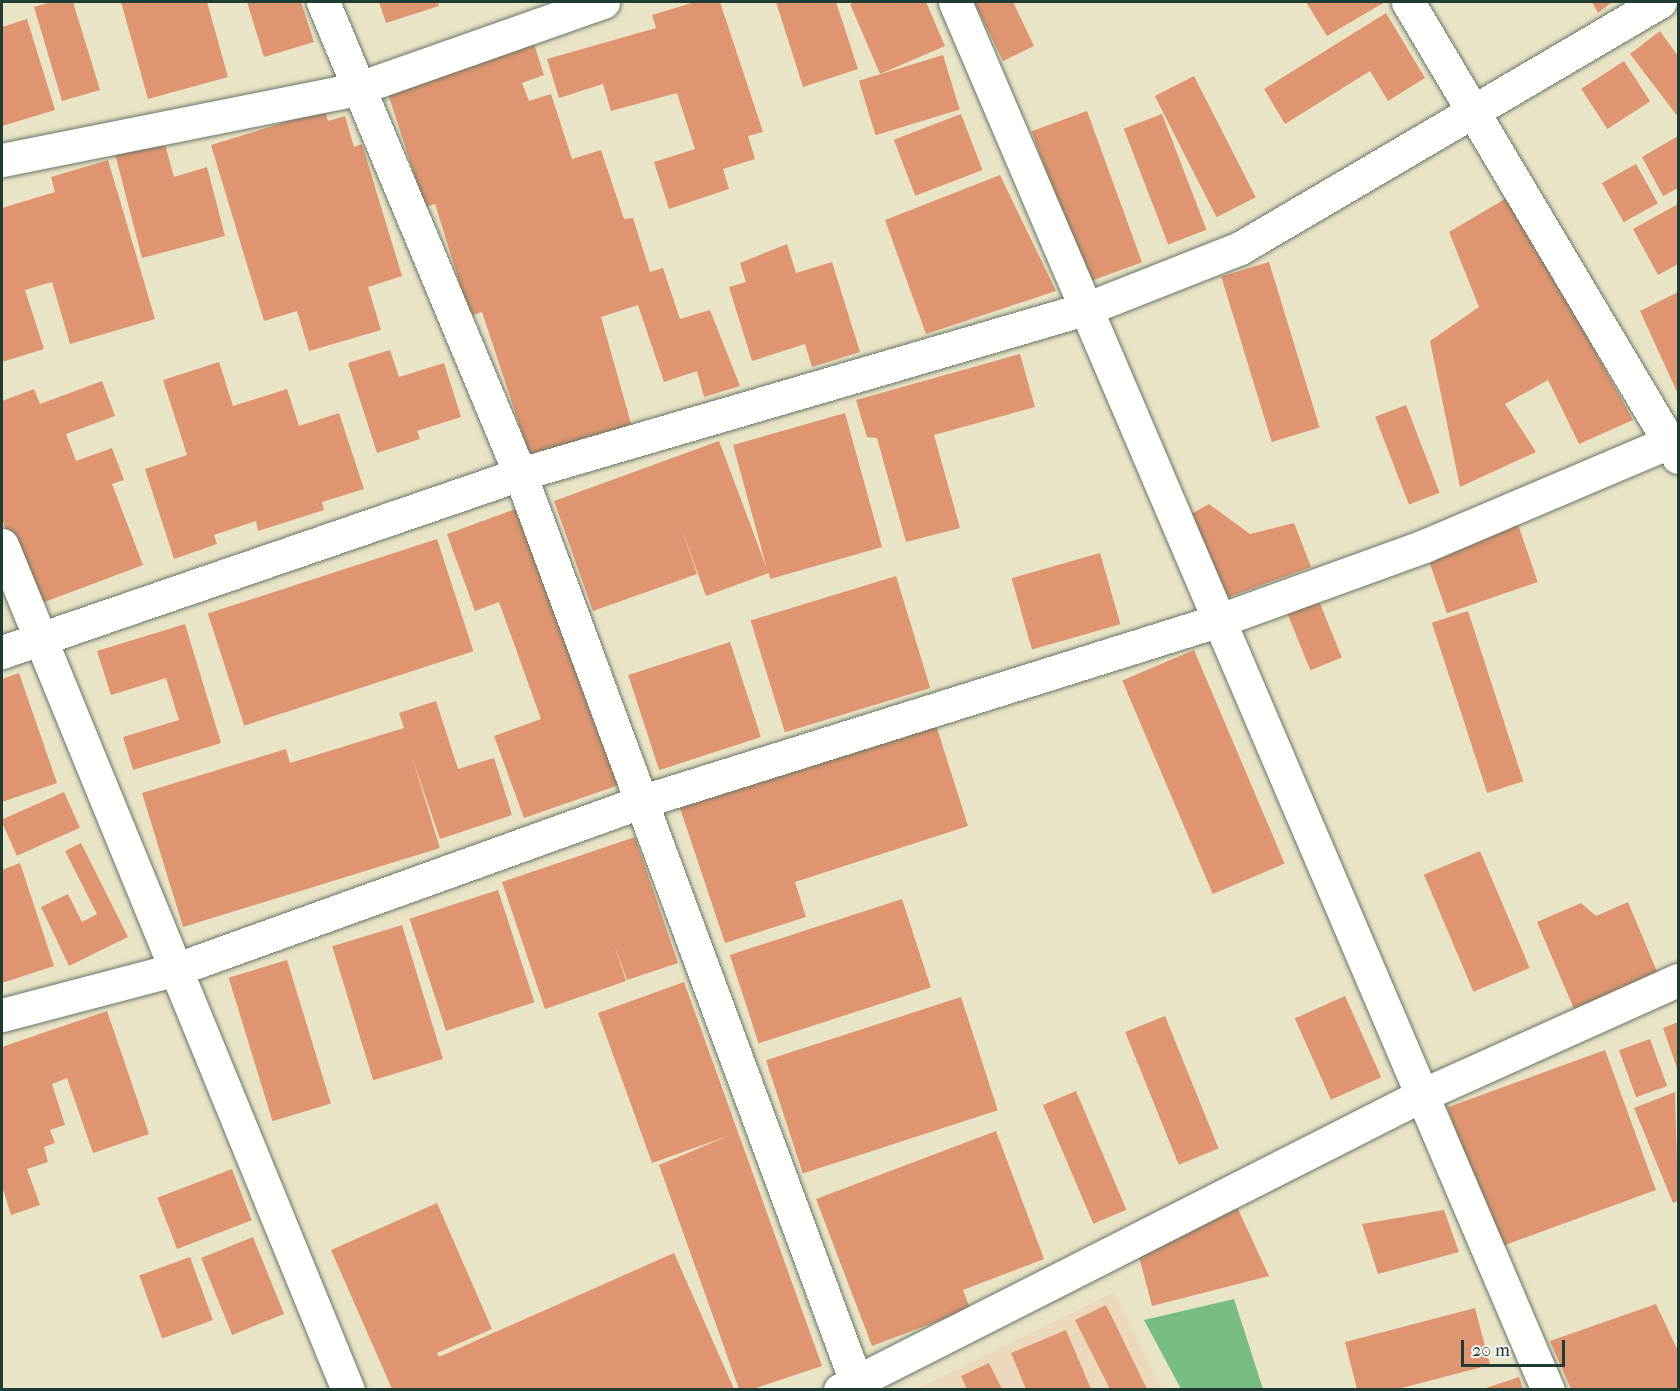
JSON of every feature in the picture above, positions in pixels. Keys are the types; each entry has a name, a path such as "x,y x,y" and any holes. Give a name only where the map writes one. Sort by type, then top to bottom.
{"street":[{"path":"323,2 356,89 520,474 851,1387 1422,1095 1678,980"},
{"path":"2,160 356,89 603,2"},
{"path":"955,2 1088,308 1548,1389"},
{"path":"2,1015 174,970 640,802 1220,620 1424,546 1676,445 1478,113 1408,2"},
{"path":"2,652 520,474 1088,308 1240,248 1478,113 1660,2"},
{"path":"2,545 174,970 348,1389"}],"shaded area":[{"path":"1114,1292 1162,1389 915,1390"}],"green space":[{"path":"1234,1299 1263,1389 1181,1389 1144,1320"}],"building":[{"path":"51,2 73,2 100,90 62,101 34,7"},
{"path":"121,2 207,2 228,77 148,99"},
{"path":"247,2 301,2 314,42 264,57"},
{"path":"379,2 438,2 439,6 386,23"},
{"path":"695,2 720,2 763,132 748,136 755,159 723,169 729,189 669,209 654,162 695,149 677,93 611,111 603,84 559,98 547,59 656,28 652,15"},
{"path":"776,2 836,2 858,69 803,87"},
{"path":"856,2 926,2 945,46 880,74 850,4"},
{"path":"974,2 1013,2 1034,46 1003,61"},
{"path":"1306,2 1385,2 1327,36"},
{"path":"1592,2 1612,2 1598,13"},
{"path":"1386,13 1425,78 1388,101 1370,71 1285,124 1264,89"},
{"path":"27,19 55,110 2,126 2,27"},
{"path":"1660,31 1678,56 1678,117 1630,54"},
{"path":"534,44 544,75 522,83 529,101 551,94 572,159 601,150 624,219 633,218 650,272 663,268 680,319 710,310 740,386 704,397 697,371 664,382 638,305 601,317 632,427 531,460 482,312 470,316 435,204 425,207 387,91"},
{"path":"943,55 960,110 876,135 859,81"},
{"path":"1624,61 1650,101 1607,129 1581,89"},
{"path":"1194,76 1256,197 1217,217 1155,96"},
{"path":"325,110 328,121 345,116 354,147 362,144 402,276 368,287 381,330 309,351 297,311 264,321 211,145"},
{"path":"1087,111 1142,262 1087,282 1032,131"},
{"path":"961,114 983,170 915,196 894,140"},
{"path":"1162,114 1206,230 1168,244 1124,129"},
{"path":"1678,136 1678,188 1663,196 1642,157"},
{"path":"163,137 174,177 207,167 225,236 142,258 114,150"},
{"path":"108,160 155,319 70,344 52,282 25,290 44,349 2,362 2,208 55,192 51,177"},
{"path":"1636,164 1658,203 1624,222 1602,183"},
{"path":"1000,175 1056,291 926,334 885,220"},
{"path":"1510,196 1633,420 1579,444 1548,380 1505,404 1536,452 1460,487 1430,341 1479,307 1449,232"},
{"path":"1678,204 1678,264 1658,275 1633,229"},
{"path":"787,244 796,273 832,262 860,352 812,367 805,344 752,361 729,287 746,282 740,263"},
{"path":"1269,262 1320,427 1272,442 1221,277"},
{"path":"1678,292 1678,394 1640,311"},
{"path":"390,350 399,377 444,363 461,417 417,431 420,439 377,453 348,363"},
{"path":"1020,354 1035,407 934,435 960,528 906,542 877,438 867,437 856,400"},
{"path":"219,362 233,406 287,389 299,426 339,413 364,489 322,502 324,510 258,531 256,521 214,535 217,544 174,559 145,469 187,455 163,380"},
{"path":"102,381 115,416 66,434 76,461 112,448 124,480 112,484 143,565 34,606 2,519 2,401 34,389 40,404"},
{"path":"1406,405 1440,493 1409,505 1375,417"},
{"path":"845,413 882,547 770,579 769,573 706,596 680,524 697,574 593,611 554,501 719,441 767,569 733,445"},
{"path":"1209,504 1250,534 1294,523 1311,567 1218,601 1186,517"},
{"path":"518,508 619,785 524,818 494,736 541,719 499,602 475,611 447,534"},
{"path":"1514,513 1538,582 1447,613 1423,544"},
{"path":"437,539 473,651 244,726 208,613"},
{"path":"1100,553 1120,624 1032,649 1012,578"},
{"path":"896,576 930,688 785,732 751,620"},
{"path":"1319,601 1342,658 1310,670 1287,614"},
{"path":"1468,611 1523,781 1487,793 1432,623"},
{"path":"185,624 221,743 133,770 123,737 179,720 166,678 111,695 97,651"},
{"path":"730,642 761,737 659,770 628,675"},
{"path":"1194,650 1285,864 1213,894 1122,680"},
{"path":"19,673 57,783 2,802 2,679"},
{"path":"436,701 458,769 494,758 512,815 440,839 412,757 440,848 183,927 142,793 286,749 290,763 404,728 399,713"},
{"path":"936,725 968,826 795,882 806,917 725,943 680,808"},
{"path":"64,792 80,828 17,856 2,820"},
{"path":"635,837 678,963 627,980 614,944 626,981 545,1009 502,882"},
{"path":"81,843 128,937 69,966 41,907 68,894 82,922 97,914 65,851"},
{"path":"1480,851 1530,968 1473,992 1424,875"},
{"path":"20,863 54,966 2,983 2,870"},
{"path":"498,890 534,1002 446,1031 410,919"},
{"path":"902,899 931,987 759,1043 730,955"},
{"path":"1628,902 1658,974 1574,1009 1537,922 1581,903 1596,916"},
{"path":"402,925 443,1059 373,1080 332,946"},
{"path":"287,960 331,1103 273,1121 229,978"},
{"path":"684,982 822,1366 753,1389 739,1389 659,1165 728,1136 652,1163 598,1013"},
{"path":"1345,996 1381,1077 1331,1100 1295,1018"},
{"path":"961,997 998,1110 803,1174 766,1060"},
{"path":"107,1011 149,1134 93,1153 67,1078 52,1084 65,1125 50,1130 55,1143 44,1147 48,1162 27,1169 40,1205 11,1215 2,1186 2,1047"},
{"path":"1165,1016 1219,1149 1179,1165 1125,1032"},
{"path":"1678,1022 1678,1071 1663,1028"},
{"path":"1650,1039 1667,1086 1636,1097 1619,1050"},
{"path":"1605,1050 1656,1190 1498,1247 1447,1107"},
{"path":"1076,1091 1126,1210 1093,1224 1043,1105"},
{"path":"1675,1092 1678,1201 1673,1203 1634,1108"},
{"path":"996,1131 1044,1259 963,1290 970,1309 872,1346 816,1199"},
{"path":"232,1169 252,1220 177,1249 157,1198"},
{"path":"437,1203 492,1329 437,1353 439,1357 674,1253 734,1389 392,1389 331,1250"},
{"path":"1237,1207 1269,1276 1152,1306 1137,1249"},
{"path":"1444,1210 1459,1252 1378,1274 1362,1224"},
{"path":"253,1237 284,1314 232,1335 201,1258"},
{"path":"190,1257 213,1320 162,1338 139,1275"},
{"path":"1656,1304 1678,1351 1678,1389 1571,1389 1550,1341"},
{"path":"1106,1305 1147,1389 1110,1389 1075,1320"},
{"path":"1475,1308 1490,1365 1398,1389 1357,1389 1345,1342"},
{"path":"1066,1330 1091,1389 1026,1389 1011,1353"},
{"path":"989,1363 1002,1389 967,1389 961,1376"},
{"path":"1519,1377 1523,1389 1483,1389"}]}
